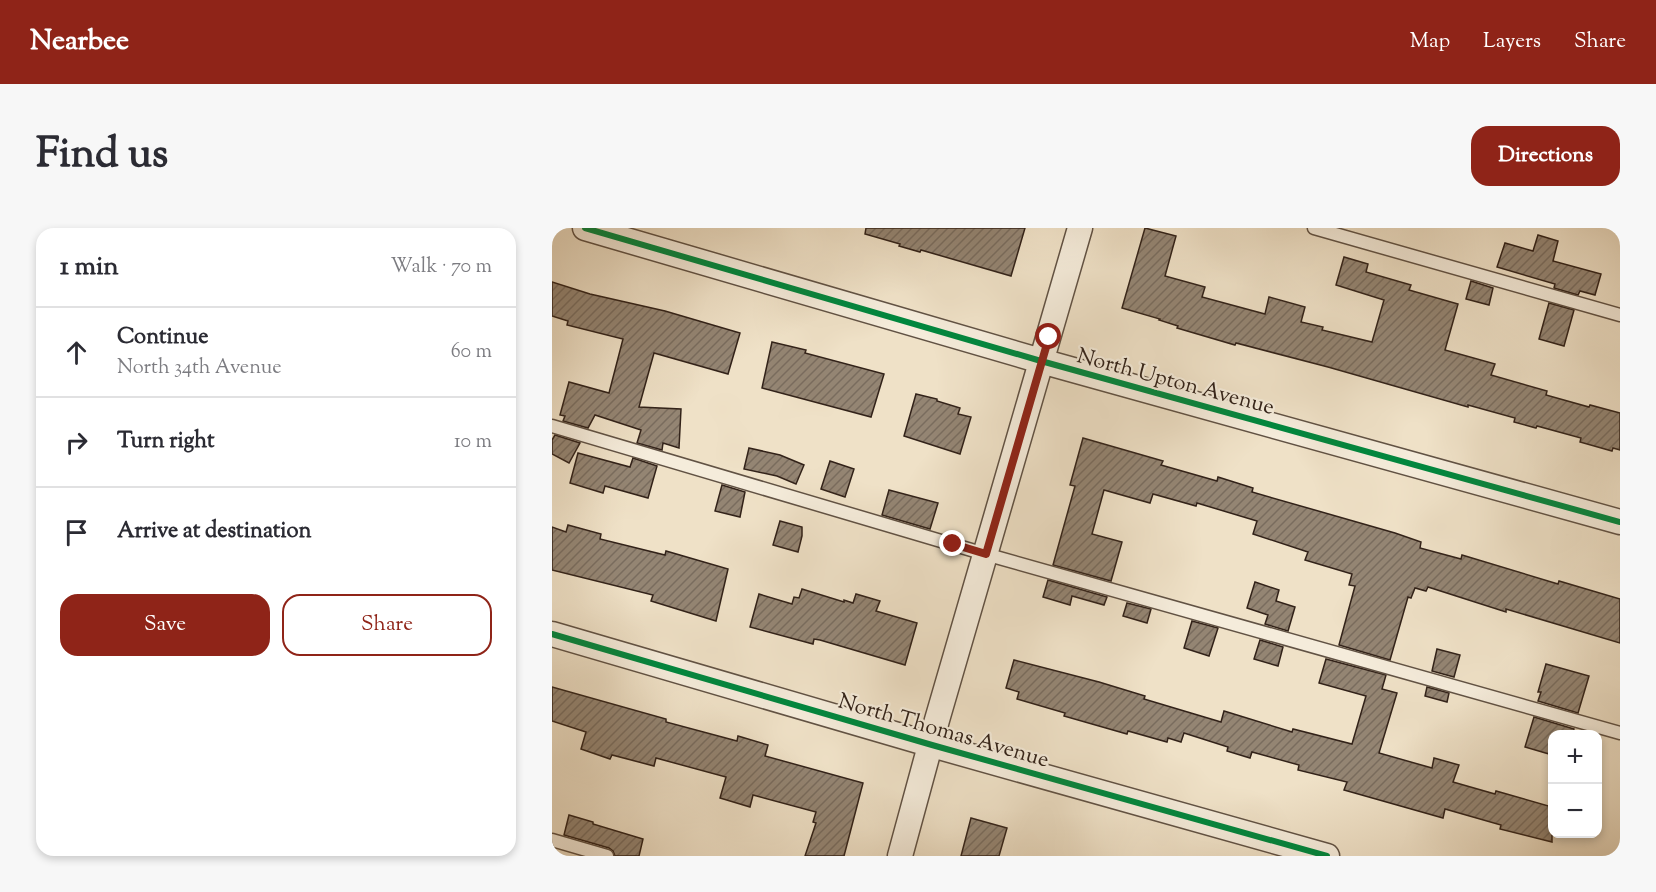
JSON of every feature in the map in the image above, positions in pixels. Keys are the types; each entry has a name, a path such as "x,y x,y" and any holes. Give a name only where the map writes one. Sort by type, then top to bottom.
{"street":[{"name":"North Upton Avenue","path":"585,228 1041,361 1620,522"},
{"path":"900,856 937,720 1080,228"},
{"name":"North Thomas Avenue","path":"552,634 932,745 1327,856"}],"lane":[{"path":"1314,228 1620,315"},
{"path":"552,426 986,554 1620,733"},
{"path":"552,840 607,856"}],"building":[{"path":"866,228 1025,228 1011,276 921,250 920,252 899,246 900,244 865,234"},
{"path":"1145,228 1176,236 1165,276 1205,287 1202,297 1265,314 1269,297 1305,307 1301,322 1323,327 1322,330 1372,342 1384,300 1336,285 1344,257 1368,264 1366,272 1411,285 1409,290 1458,304 1445,350 1495,364 1491,375 1547,391 1546,395 1620,413 1620,450 1613,448 1612,451 1580,442 1581,438 1514,422 1515,418 1468,405 1468,407 1236,343 1235,345 1177,328 1178,326 1160,319 1122,308"},
{"path":"1538,235 1558,241 1553,261 1601,274 1595,295 1580,291 1578,295 1554,288 1555,284 1497,267 1505,243 1533,251"},
{"path":"1471,281 1493,288 1489,305 1466,299"},
{"path":"552,282 740,333 728,374 654,353 639,407 681,409 679,448 663,443 662,450 637,443 641,430 595,415 588,428 563,421 565,416 560,415 569,382 609,393 623,339 567,325 568,321 552,316"},
{"path":"1549,303 1574,310 1564,346 1539,339"},
{"path":"772,342 884,374 871,417 762,388"},
{"path":"916,394 960,408 958,414 971,417 960,454 904,436"},
{"path":"555,435 580,443 569,463 552,454 552,440"},
{"path":"1083,438 1163,461 1161,465 1217,481 1218,477 1253,488 1252,492 1395,533 1421,542 1420,548 1461,559 1462,555 1558,584 1559,581 1620,599 1620,643 1506,609 1506,612 1428,587 1426,591 1415,588 1411,598 1408,597 1390,660 1339,645 1355,586 1349,585 1352,574 1305,560 1308,552 1253,534 1257,521 1197,503 1196,506 1153,494 1150,503 1104,490 1092,534 1122,542 1111,581 1053,565 1075,486 1070,485"},
{"path":"749,448 780,455 804,465 796,484 777,476 744,469"},
{"path":"578,453 630,467 633,458 657,466 648,498 605,486 603,493 570,483"},
{"path":"830,461 854,469 845,497 821,489"},
{"path":"722,485 745,492 740,517 715,511"},
{"path":"889,490 938,503 930,529 882,515"},
{"path":"780,521 802,527 798,552 773,545"},
{"path":"568,525 601,534 600,539 665,555 666,551 728,569 716,621 651,601 653,595 552,570 552,527 566,532"},
{"path":"1048,580 1107,597 1104,605 1072,596 1070,605 1043,597"},
{"path":"1255,582 1279,590 1276,601 1295,607 1288,631 1265,624 1268,615 1247,608"},
{"path":"802,589 844,602 844,600 853,603 856,594 880,601 876,611 917,623 905,665 820,640 814,639 813,644 750,627 759,594 792,604 794,597 799,598"},
{"path":"1127,603 1151,609 1147,623 1123,616"},
{"path":"1192,621 1218,628 1209,656 1184,648"},
{"path":"1260,640 1283,647 1278,666 1254,659"},
{"path":"1437,649 1460,655 1454,677 1432,671"},
{"path":"1326,659 1386,675 1382,689 1397,693 1379,753 1432,768 1434,758 1459,765 1453,782 1548,806 1548,838 1552,838 1552,842 1500,829 1501,825 1445,809 1443,818 1344,790 1347,782 1298,770 1299,765 1252,752 1250,758 1227,751 1228,747 1184,733 1181,742 1168,738 1167,742 1128,731 1127,734 1064,716 1065,713 1017,699 1019,692 1006,688 1014,660 1099,682 1145,696 1144,699 1221,722 1224,711 1292,732 1293,729 1352,744 1366,696 1319,683"},
{"path":"1546,664 1589,676 1578,713 1538,701 1541,692 1538,692"},
{"path":"552,687 666,719 666,722 737,741 738,736 768,745 765,756 863,783 844,856 805,856 816,823 813,822 816,812 753,795 750,807 720,798 726,777 656,758 654,766 612,755 610,759 581,749 586,732 552,721"},
{"path":"1427,687 1449,693 1447,702 1425,696"},
{"path":"1534,717 1574,729 1548,730 1548,754 1525,747"},
{"path":"569,815 643,839 639,856 615,856 609,848 564,835"},
{"path":"971,818 1007,828 999,856 961,856"}],"cycle path":[{"path":"585,228 1041,361 1620,522"},
{"path":"552,634 932,745 1327,856"}],"route":[{"path":"953,544 986,554 1049,337"}]}
